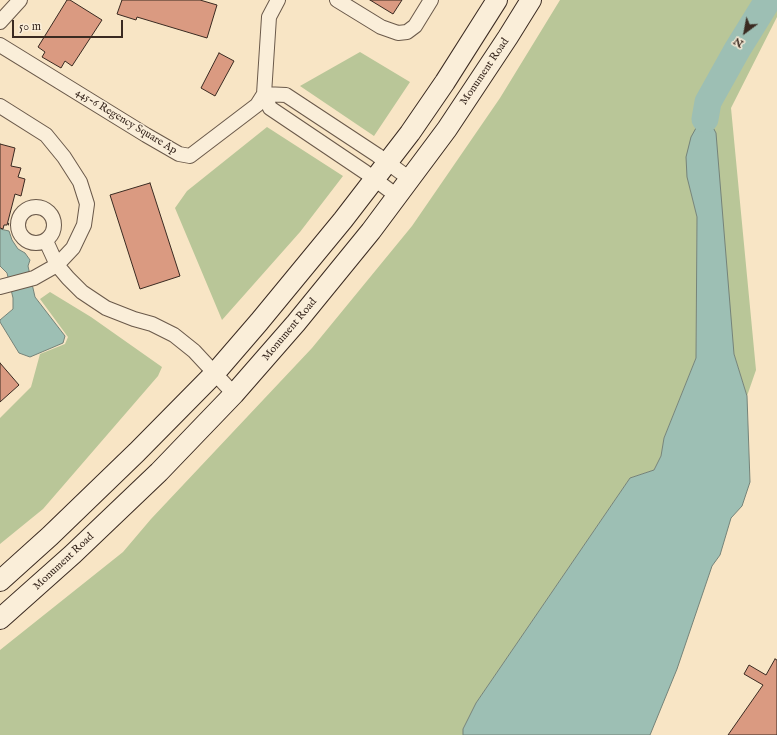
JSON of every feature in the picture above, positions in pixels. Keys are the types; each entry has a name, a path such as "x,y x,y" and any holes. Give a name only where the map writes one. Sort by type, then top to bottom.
{"main road":[{"path":"0,581 99,490 214,373 307,265 410,133 445,82 497,0"},
{"name":"Monument Road","path":"0,619 67,560 159,472 234,394 296,323 397,196 447,129 531,0"}],"street":[{"path":"0,22 20,0"},
{"path":"278,0 269,17 264,94 270,108 375,179 397,196"},
{"path":"337,0 381,27 398,34 406,32 415,26 431,0"},
{"name":"445-6 Regency Square Ap","path":"0,46 146,135 179,154 190,156 208,144 257,105 264,94"},
{"path":"264,94 286,94 410,179"},
{"path":"0,106 46,135 64,157 80,182 87,204 84,225 73,248 57,265 34,278 2,287"},
{"path":"318,140 329,123"},
{"path":"30,207 42,207 52,214 54,220 54,232 46,240 40,243 28,241 23,238 13,225 20,214 30,207"},
{"path":"46,240 57,265 82,292 106,308 152,324 174,335 194,351 234,394"}],"green space":[{"path":"560,0 777,0 777,17 731,108 756,370 747,396 734,354 687,177 697,217 696,358 664,438 661,456 654,470 630,478 476,703 463,729 463,735 0,735 0,650 123,552 151,519 312,348 412,226 500,98"},
{"path":"360,52 410,82 374,136 300,86"},
{"path":"267,127 343,176 300,232 222,320 175,208 187,191"},
{"path":"50,292 91,317 162,367 158,376 43,509 0,544 0,418 31,387 40,354 65,344 68,337 40,299"}],"water":[{"path":"701,119 709,120 716,133 734,354 747,396 750,482 742,506 731,518 720,555 712,566 677,669 650,735 463,735 463,729 476,703 630,478 654,470 661,456 664,438 696,358 697,217 687,177 686,157 691,137"},
{"path":"0,229 9,231 12,240 18,249 25,253 30,260 28,266 35,297 65,336 63,343 30,357 19,353 0,322 0,320 13,309 13,298 7,273 0,266"}],"building":[{"path":"67,0 70,0 102,20 72,66 65,61 61,68 42,57 45,52 38,47"},
{"path":"122,0 200,0 217,5 207,38 137,17 136,20 117,14"},
{"path":"370,0 402,0 393,14"},
{"path":"219,53 234,61 215,96 201,88"},
{"path":"0,144 15,148 11,166 21,168 18,177 25,179 21,196 15,194 7,225 4,225 3,229 0,228"},
{"path":"150,183 180,276 140,289 110,195"},
{"path":"0,363 19,385 0,402"},
{"path":"775,659 777,660 777,735 728,735 763,685 744,674 749,665 766,675"}],"waterway":[{"path":"705,119 708,102 737,50 768,0"}]}
